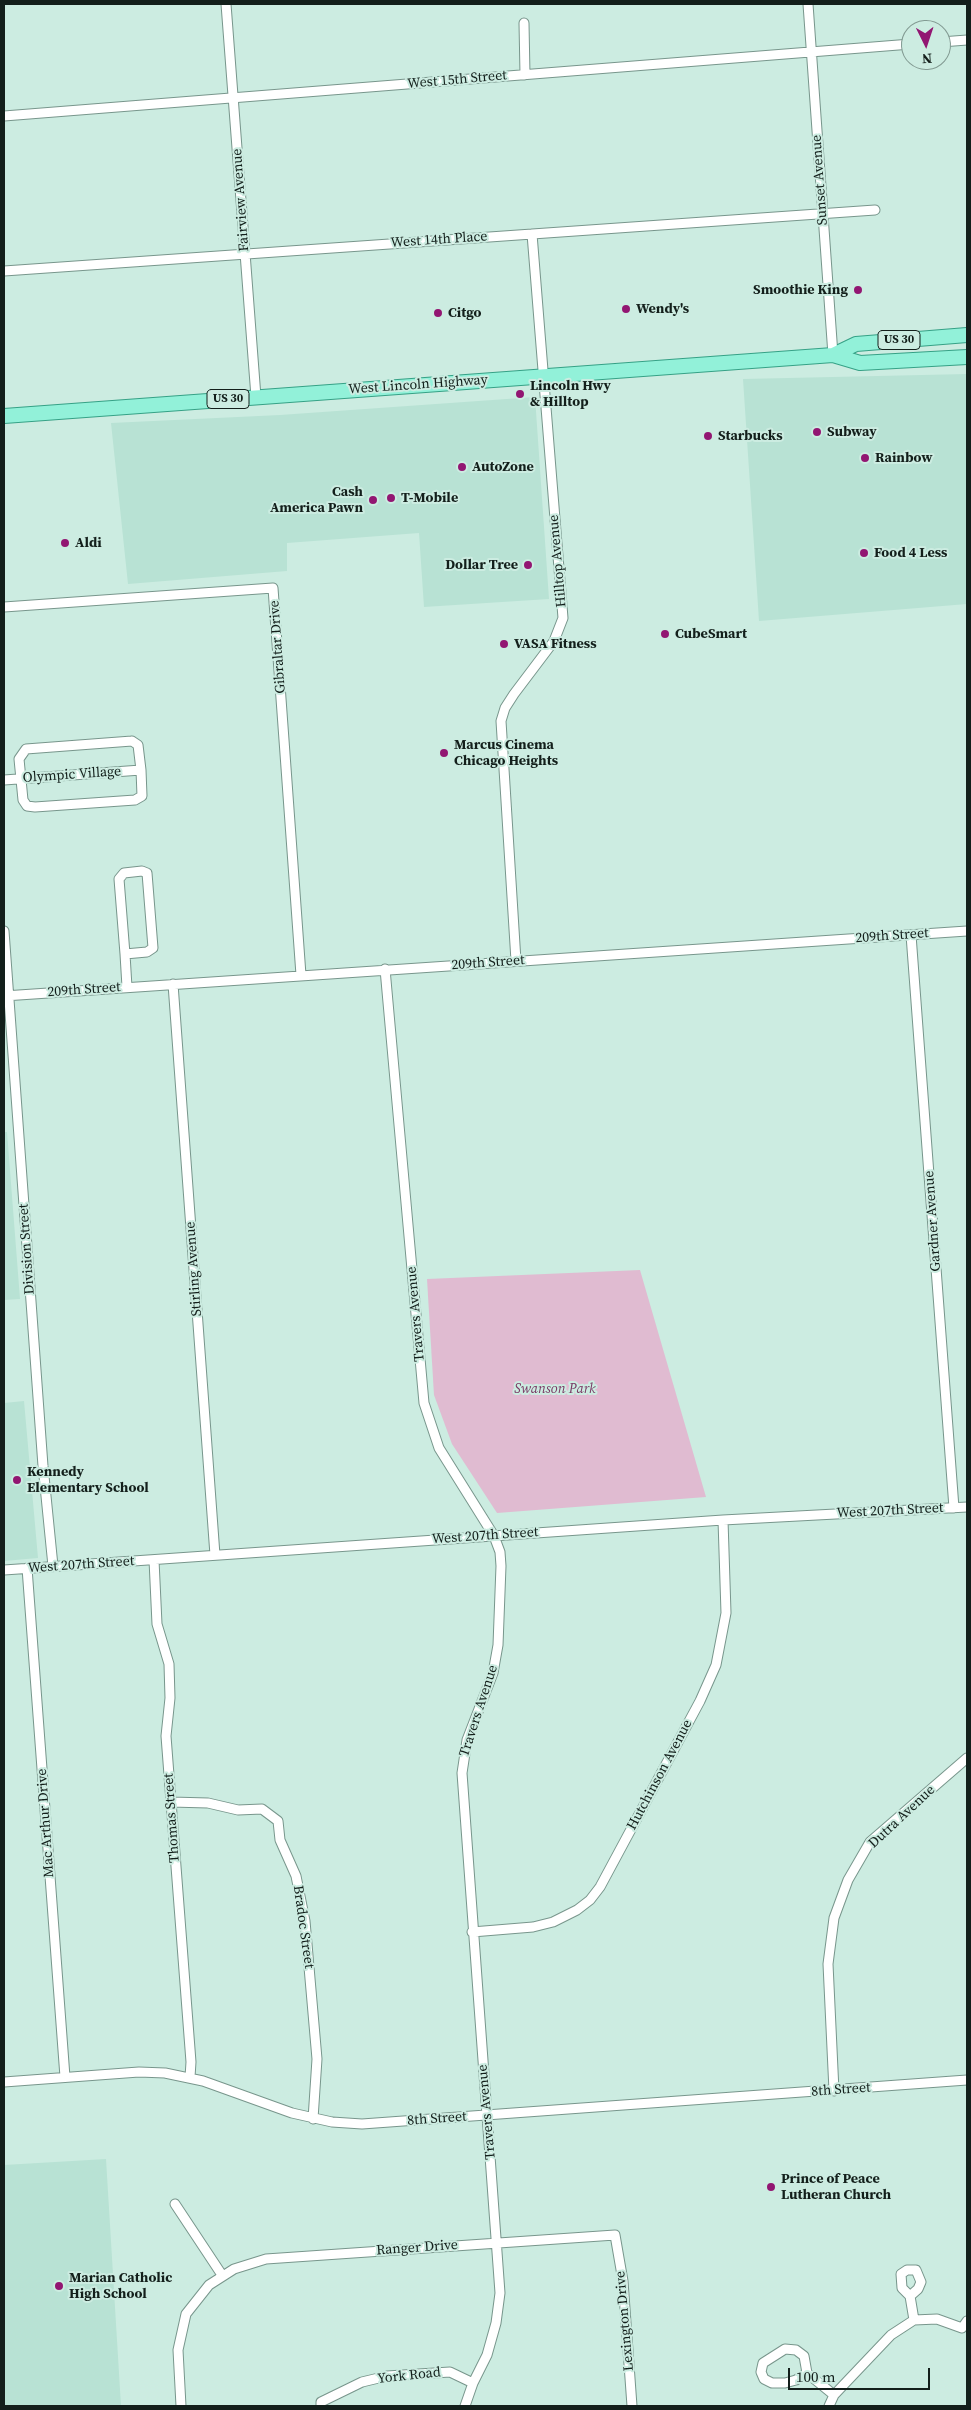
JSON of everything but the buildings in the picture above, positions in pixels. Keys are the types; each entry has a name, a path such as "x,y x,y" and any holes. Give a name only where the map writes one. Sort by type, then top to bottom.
{"main road":[{"name":"West Lincoln Highway","path":"833,356 856,344 967,335"},
{"name":"West Lincoln Highway","path":"4,416 833,356 860,363 967,357"}],"street":[{"name":"Fairview Avenue","path":"226,4 256,397"},
{"name":"Sunset Avenue","path":"808,4 833,356"},
{"path":"524,23 524,75"},
{"path":"951,41 967,40"},
{"name":"West 15th Street","path":"4,116 901,45"},
{"name":"West 14th Place","path":"4,271 875,210"},
{"name":"Hilltop Avenue","path":"516,961 501,721 505,708 514,694 554,641 563,618 532,234"},
{"name":"Gibraltar Drive","path":"4,608 273,588 301,975"},
{"path":"132,741 138,745 141,770 142,796 135,800 43,807 28,806 23,800 19,759 22,752 26,749 132,741"},
{"name":"Olympic Village","path":"4,780 141,770"},
{"path":"125,954 148,952 153,948 147,873 142,871 124,873 120,879 127,987"},
{"name":"Division Street","path":"4,931 6,996 42,1457 53,1566"},
{"name":"209th Street","path":"6,996 967,931"},
{"name":"Gardner Avenue","path":"911,935 954,1508"},
{"name":"Travers Avenue","path":"385,969 424,1402 439,1448 494,1536 500,1552 501,1566 496,1658 488,1691 467,1740 462,1773 486,2116 498,2242 500,2293 496,2323 487,2354 473,2383 465,2406"},
{"name":"Stirling Avenue","path":"174,984 215,1554"},
{"name":"West 207th Street","path":"4,1570 723,1520 967,1507"},
{"name":"Hutchinson Avenue","path":"472,1932 527,1928 553,1922 577,1910 590,1900 600,1887 700,1701 716,1665 726,1613 723,1520"},
{"name":"Thomas Street","path":"154,1560 157,1624 169,1664 170,1698 166,1736 191,2062 190,2077"},
{"name":"Mac Arthur Drive","path":"27,1568 65,2077"},
{"name":"Dutra Avenue","path":"834,2091 828,1964 834,1918 848,1880 870,1842 967,1758"},
{"name":"Bradoc Street","path":"171,1802 208,1803 238,1810 262,1809 278,1821 280,1840 296,1876 305,1921 316,2059 313,2119"},
{"name":"8th Street","path":"4,2082 139,2072 190,2077 313,2119 362,2124 967,2080"},
{"path":"175,2204 222,2276"},
{"name":"Ranger Drive","path":"181,2406 178,2350 184,2322 190,2307 199,2296 222,2276 242,2265 266,2259 615,2235"},
{"name":"Lexington Drive","path":"615,2235 623,2281 632,2406"},
{"path":"910,2296 914,2320"},
{"path":"829,2406 834,2396 891,2335 914,2320 936,2319 966,2328"},
{"path":"807,2373 796,2380 785,2383 772,2383 764,2379 761,2372 763,2363 785,2349 796,2350 804,2356 807,2373 834,2396"},
{"name":"York Road","path":"321,2406 321,2402 362,2382 388,2376 450,2372 473,2383"}],"shaded area":[{"path":"967,374 967,604 759,621 743,379"},
{"path":"535,397 549,599 424,607 419,533 287,543 287,571 128,584 111,423 280,415"},
{"path":"4,1132 7,1132 20,1299 4,1300"},
{"name":"Kennedy Elementary School","path":"24,1401 38,1558 4,1561 4,1403"},
{"name":"Marian Catholic High School","path":"106,2159 121,2406 4,2406 4,2165"}],"green space":[{"name":"Swanson Park","path":"640,1270 706,1497 497,1513 452,1444 434,1395 427,1279"}],"place":[{"name":"Smoothie King","path":"858,290"},
{"name":"Wendy's","path":"626,309"},
{"name":"Citgo","path":"438,313"},
{"name":"Lincoln Hwy & Hilltop","path":"520,394"},
{"name":"Subway","path":"817,432"},
{"name":"Starbucks","path":"708,436"},
{"name":"Rainbow","path":"865,458"},
{"name":"AutoZone","path":"462,467"},
{"name":"T-Mobile","path":"391,498"},
{"name":"Cash America Pawn","path":"373,500"},
{"name":"Aldi","path":"65,543"},
{"name":"Food 4 Less","path":"864,553"},
{"name":"Dollar Tree","path":"528,565"},
{"name":"CubeSmart","path":"665,634"},
{"name":"VASA Fitness","path":"504,644"},
{"name":"Marcus Cinema Chicago Heights","path":"444,753"},
{"name":"Kennedy Elementary School","path":"17,1480"},
{"name":"Prince of Peace Lutheran Church","path":"771,2187"},
{"name":"Marian Catholic High School","path":"59,2286"}]}
